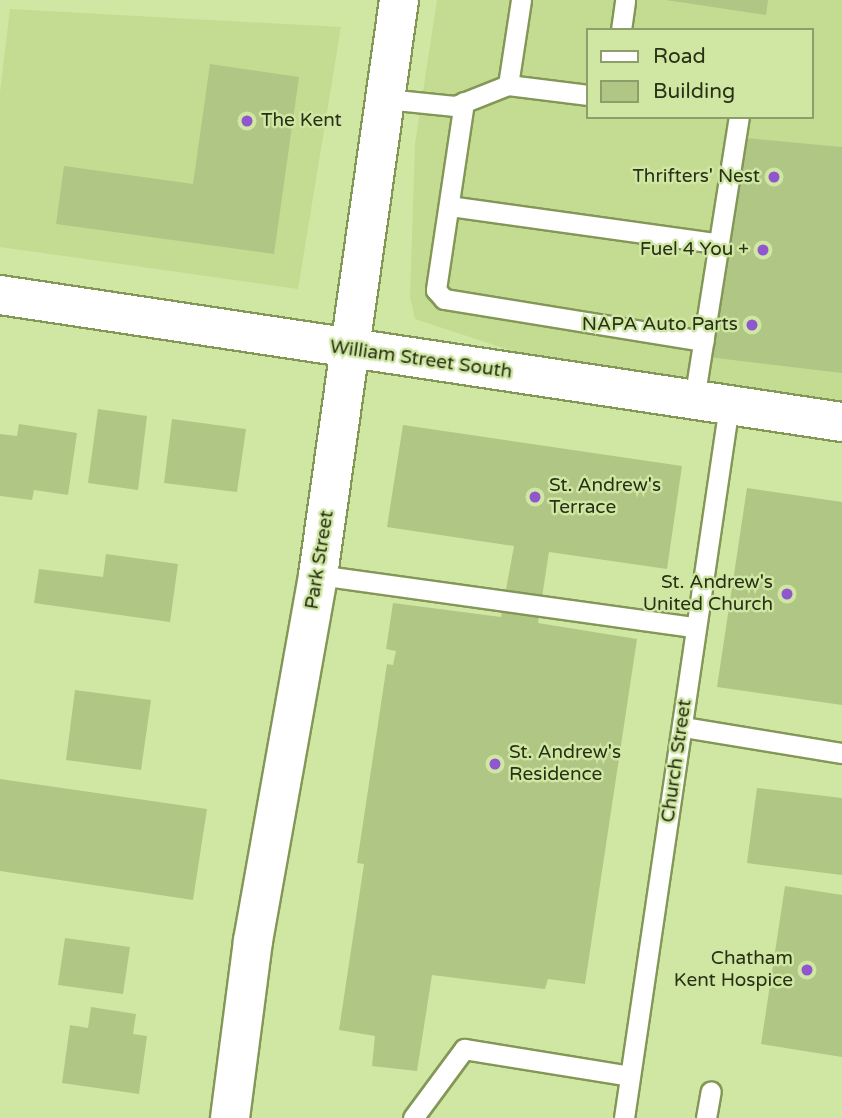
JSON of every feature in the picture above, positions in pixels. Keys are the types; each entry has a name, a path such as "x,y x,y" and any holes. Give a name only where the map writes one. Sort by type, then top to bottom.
{"street":[{"name":"Park Street","path":"230,1118 253,941 318,575 399,0"},
{"name":"William Street South","path":"0,295 842,422"}],"lane":[{"path":"508,85 521,0"},
{"path":"621,28 625,0"},
{"path":"386,99 464,102 508,85 586,95"},
{"path":"464,102 436,290 444,299 704,341"},
{"name":"Church Street","path":"624,1118 683,727 711,402 704,341 739,119"},
{"path":"449,206 718,243"},
{"path":"318,575 692,627"},
{"path":"683,727 842,753"},
{"path":"413,1118 464,1049 630,1076"},
{"path":"706,1118 711,1091"}],"shaded area":[{"path":"437,0 842,0 842,408 555,365 415,319 410,297 415,144"},
{"path":"10,9 341,27 298,289 0,247 0,92"}],"building":[{"path":"666,0 768,0 766,15"},
{"name":"The Kent","path":"210,64 299,77 274,254 56,224 64,166 193,184"},
{"path":"746,138 842,147 842,373 708,357"},
{"path":"98,409 147,416 138,490 88,483"},
{"path":"172,419 246,429 237,492 164,483"},
{"path":"19,424 77,433 68,495 34,490 32,500 0,496 0,434 17,436"},
{"name":"St. Andrew's Residence","path":"403,425 682,466 667,569 549,552 538,623 637,639 585,984 548,979 545,989 432,975 417,1071 372,1066 375,1036 339,1030 364,864 357,863 387,664 393,665 396,651 386,649 393,603 501,617 514,546 387,527"},
{"name":"St. Andrew's United Church","path":"747,488 842,502 842,705 717,687"},
{"path":"106,554 178,564 170,622 34,603 39,569 103,577"},
{"path":"75,690 151,700 141,770 66,760"},
{"path":"0,779 207,809 193,900 0,871"},
{"path":"757,788 842,798 842,875 747,863"},
{"name":"Chatham Kent Hospice","path":"785,886 842,895 842,1057 761,1044"},
{"path":"65,938 130,947 123,994 58,985"},
{"path":"91,1007 136,1014 133,1034 147,1036 139,1094 62,1083 70,1025 88,1028"}],"place":[{"name":"The Kent","path":"247,121"},
{"name":"Thrifters' Nest","path":"774,177"},
{"name":"Fuel 4 You +","path":"763,250"},
{"name":"NAPA Auto Parts","path":"752,325"},
{"name":"St. Andrew's Terrace","path":"535,497"},
{"name":"St. Andrew's United Church","path":"787,594"},
{"name":"St. Andrew's Residence","path":"495,764"},
{"name":"Chatham Kent Hospice","path":"807,970"}]}
